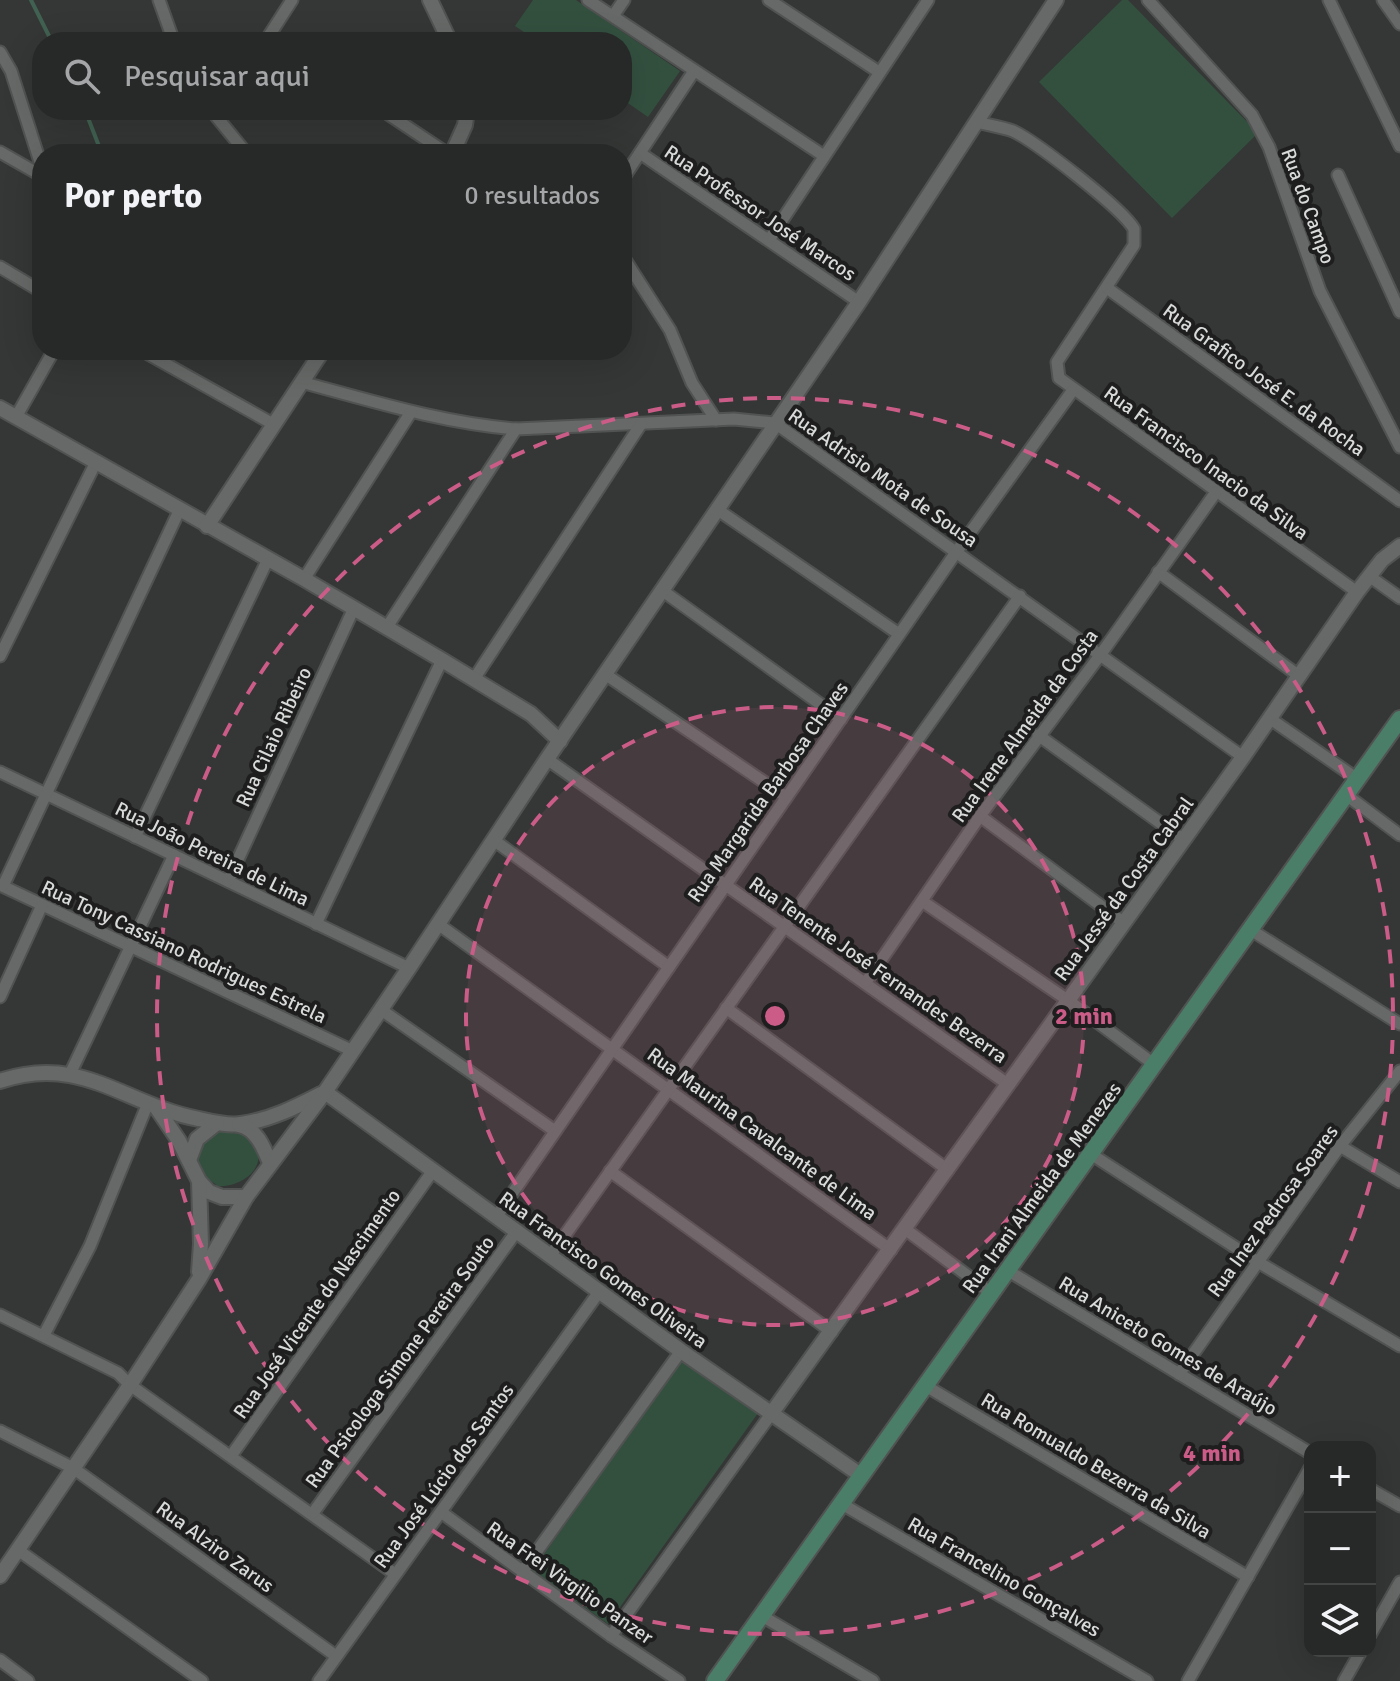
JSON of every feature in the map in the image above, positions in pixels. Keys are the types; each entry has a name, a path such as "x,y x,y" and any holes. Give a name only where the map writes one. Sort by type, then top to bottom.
{"main road":[{"name":"Rua Irani Almeida de Menezes","path":"715,1681 1400,719"}],"street":[{"path":"276,32 292,0"},
{"path":"420,0 432,5 445,32"},
{"path":"588,0 824,156"},
{"path":"613,16 624,0"},
{"path":"769,0 879,72"},
{"path":"769,240 928,0"},
{"path":"0,1576 199,1279 246,1197 353,1051 547,759 859,302 1056,0"},
{"name":"Rua do Campo","path":"1148,0 1252,115 1269,147 1320,291 1398,437"},
{"path":"1329,0 1400,146"},
{"path":"1383,0 1400,24"},
{"path":"163,3 171,32"},
{"path":"0,52 11,71 34,144"},
{"path":"632,165 694,71"},
{"path":"221,120 239,144"},
{"path":"397,120 435,144"},
{"path":"455,144 466,120"},
{"path":"976,122 1010,130 1033,142 1130,221 1134,229 1134,245 1107,288"},
{"path":"0,152 32,170"},
{"name":"Rua Professor José Marcos","path":"640,153 859,302"},
{"path":"1338,175 1400,312"},
{"path":"0,267 32,286"},
{"path":"632,271 670,330 692,383 716,420"},
{"name":"Rua Francisco Inacio da Silva","path":"1107,288 1057,362 1059,378 1357,592"},
{"name":"Rua Grafico José E. da Rocha","path":"1107,288 1400,501"},
{"path":"16,417 48,360"},
{"path":"159,360 273,424"},
{"path":"207,526 316,360"},
{"name":"Rua Adrisio Mota de Sousa","path":"301,382 411,412 462,423 516,429 716,420 775,423 1243,757"},
{"name":"Rua Margarida Barbosa Chaves","path":"496,1217 899,634 1073,390"},
{"path":"0,408 387,627 531,714 560,741"},
{"path":"304,579 411,412"},
{"path":"474,679 641,424"},
{"path":"387,627 516,429"},
{"path":"0,656 96,462"},
{"name":"Rua Irene Almeida da Costa","path":"866,982 980,816 1101,654 1216,492"},
{"path":"718,510 899,634"},
{"path":"1,886 179,511"},
{"name":"Rua Jessé da Costa Cabral","path":"771,1414 1184,840 1357,592 1382,560 1400,546"},
{"path":"135,837 268,559"},
{"path":"1158,572 1299,676"},
{"path":"1369,576 1400,598"},
{"path":"663,591 841,719"},
{"path":"550,1256 1020,596"},
{"name":"Rua Cilaio Ribeiro","path":"228,881 354,608"},
{"path":"316,924 442,660"},
{"path":"605,674 786,797"},
{"path":"1269,718 1356,778"},
{"path":"1038,735 1184,840"},
{"name":"Rua Tenente José Fernandes Bezerra","path":"547,759 1009,1085"},
{"name":"Rua João Pereira de Lima","path":"0,772 409,968"},
{"path":"1345,794 1400,835"},
{"path":"980,816 1124,923"},
{"path":"495,841 669,967"},
{"path":"70,1074 174,855"},
{"name":"Rua Tony Cassiano Rodrigues Estrela","path":"1,886 353,1051"},
{"path":"922,901 1069,1001 1155,1065"},
{"path":"0,997 42,905"},
{"name":"Rua Maurina Cavalcante de Lima","path":"438,924 891,1250"},
{"path":"1251,930 1400,1024"},
{"path":"726,1008 948,1170"},
{"path":"380,1009 555,1131"},
{"path":"0,1081 45,1071 70,1074 152,1104 217,1123 246,1126 259,1140 270,1163"},
{"name":"Rua Inez Pedrosa Soares","path":"1179,1374 1340,1146 1400,1071"},
{"path":"239,1125 285,1112 325,1092"},
{"name":"Rua Francisco Gomes Oliveira","path":"325,1092 681,1351 862,1476"},
{"path":"152,1104 189,1160 199,1181 209,1192 222,1197 246,1197"},
{"path":"44,1335 90,1246 152,1104"},
{"path":"189,1160 197,1139 217,1123"},
{"path":"1340,1146 1400,1182"},
{"path":"1091,1154 1258,1262 1400,1346"},
{"path":"610,1171 832,1332"},
{"name":"Rua José Vicente do Nascimento","path":"231,1456 432,1172"},
{"path":"199,1181 199,1279"},
{"path":"905,1229 991,1293"},
{"name":"Rua Psicologa Simone Pereira Souto","path":"313,1513 516,1232"},
{"name":"Rua Aniceto Gomes de Araújo","path":"1007,1270 1304,1449"},
{"name":"Rua José Lúcio dos Santos","path":"319,1681 599,1292"},
{"path":"0,1315 106,1366 395,1574"},
{"path":"522,1572 681,1351"},
{"name":"Rua Romualdo Bezerra da Silva","path":"926,1386 1248,1577"},
{"path":"611,1636 771,1414"},
{"name":"Rua Alziro Zarus","path":"0,1431 73,1468 336,1656"},
{"path":"1188,1681 1304,1479"},
{"path":"1376,1492 1400,1506"},
{"name":"Rua Francelino Gonçalves","path":"842,1504 1147,1681"},
{"name":"Rua Frei Virgilio Panzer","path":"441,1512 611,1636 679,1681"},
{"path":"18,1550 202,1681"},
{"path":"1376,1624 1400,1582"},
{"path":"762,1616 873,1681"},
{"path":"1344,1681 1358,1657"},
{"path":"0,1660 28,1681"}],"green space":[{"path":"533,0 576,0 623,32 524,32 515,26"},
{"path":"1122,0 1128,0 1258,133 1172,218 1039,82"},
{"path":"632,38 680,71 648,117 632,106"},
{"path":"212,1129 241,1129 254,1142 258,1160 243,1180 218,1186 201,1174 196,1154"},
{"path":"682,1359 758,1413 608,1624 533,1570"}],"waterway":[{"path":"31,0 47,32"},
{"path":"89,120 98,144"}]}
